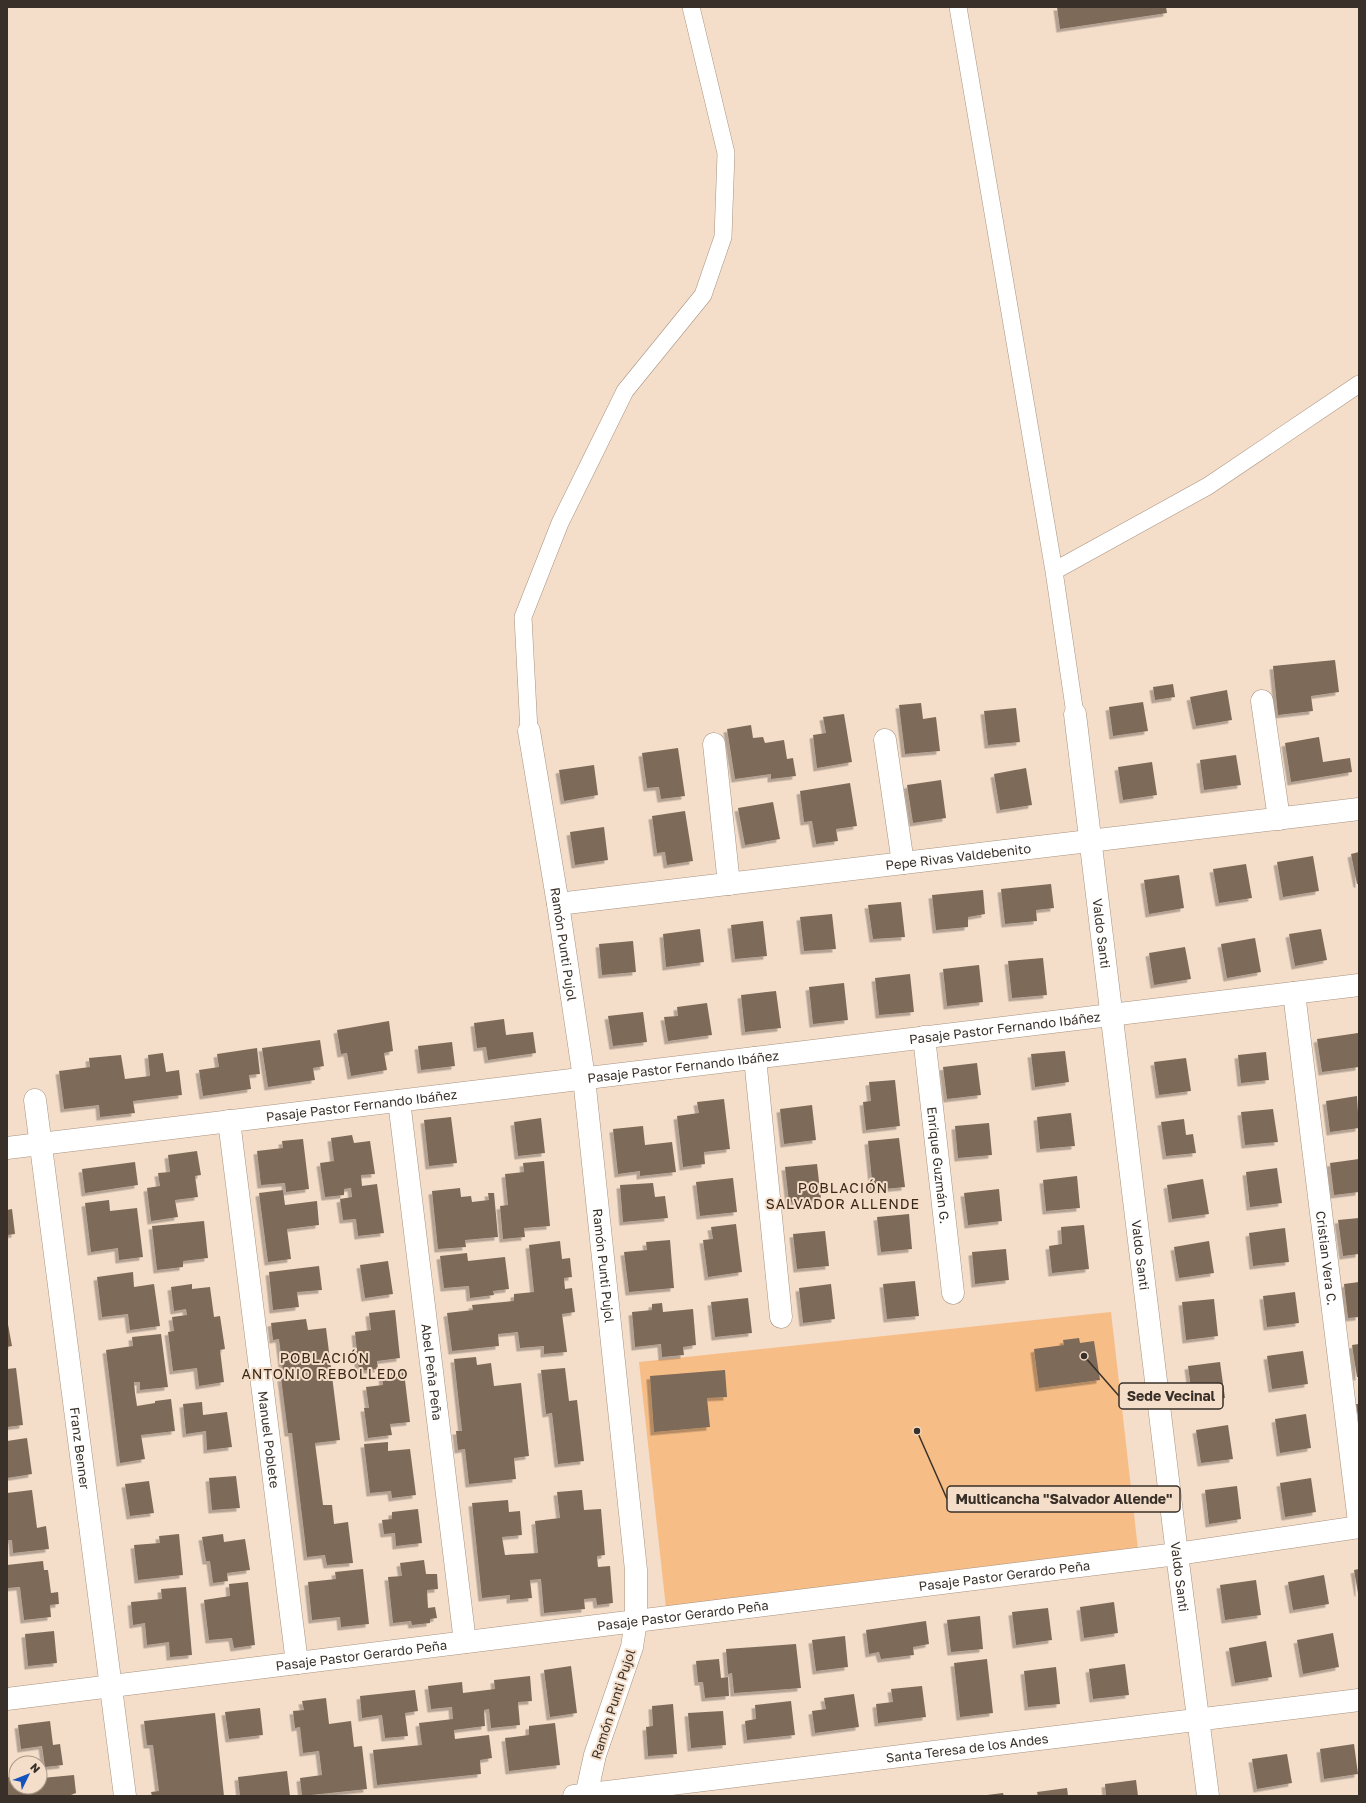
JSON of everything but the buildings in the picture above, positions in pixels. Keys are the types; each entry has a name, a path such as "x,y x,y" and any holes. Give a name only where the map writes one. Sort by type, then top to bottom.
{"street":[{"path":"1262,701 1279,819"},
{"name":"Valdo Santi","path":"1075,714 1177,1554 1208,1796"},
{"name":"Ramón Punti Pujol","path":"529,731 558,904 584,1078 636,1570 636,1620 632,1647 582,1796"},
{"path":"885,740 904,863"},
{"path":"714,744 729,884"},
{"name":"Pepe Rivas Valdebenito","path":"558,904 1359,810"},
{"name":"Pasaje Pastor Fernando Ibáñez","path":"7,1148 1359,985"},
{"name":"Cristian Vera C.","path":"1294,993 1359,1522"},
{"name":"Enrique Guzmán G.","path":"924,1037 952,1293"},
{"path":"755,1058 781,1317"},
{"name":"Franz Benner","path":"34,1100 125,1796"},
{"name":"Abel Peña Peña","path":"399,1101 465,1642"},
{"name":"Manuel Poblete","path":"229,1121 297,1663"},
{"name":"Pasaje Pastor Gerardo Peña","path":"7,1699 1177,1554 1359,1527"},
{"name":"Santa Teresa de los Andes","path":"582,1796 1359,1700"}],"lane":[{"path":"529,731 523,617 557,530 625,391 703,295 723,237 726,153 691,7"},
{"path":"958,7 1054,571 1075,714"},
{"path":"1054,571 1208,486 1359,384"}],"shaded area":[{"path":"1111,1312 1139,1558 666,1608 639,1362"}],"place":[{"name":"Sede Vecinal","path":"1084,1356"},
{"name":"Multicancha \"Salvador Allende\"","path":"917,1431"}],"district":[{"name":"POBLACIÓN SALVADOR ALLENDE","path":"843,1196"},
{"name":"POBLACIÓN ANTONIO REBOLLEDO","path":"325,1366"}]}
